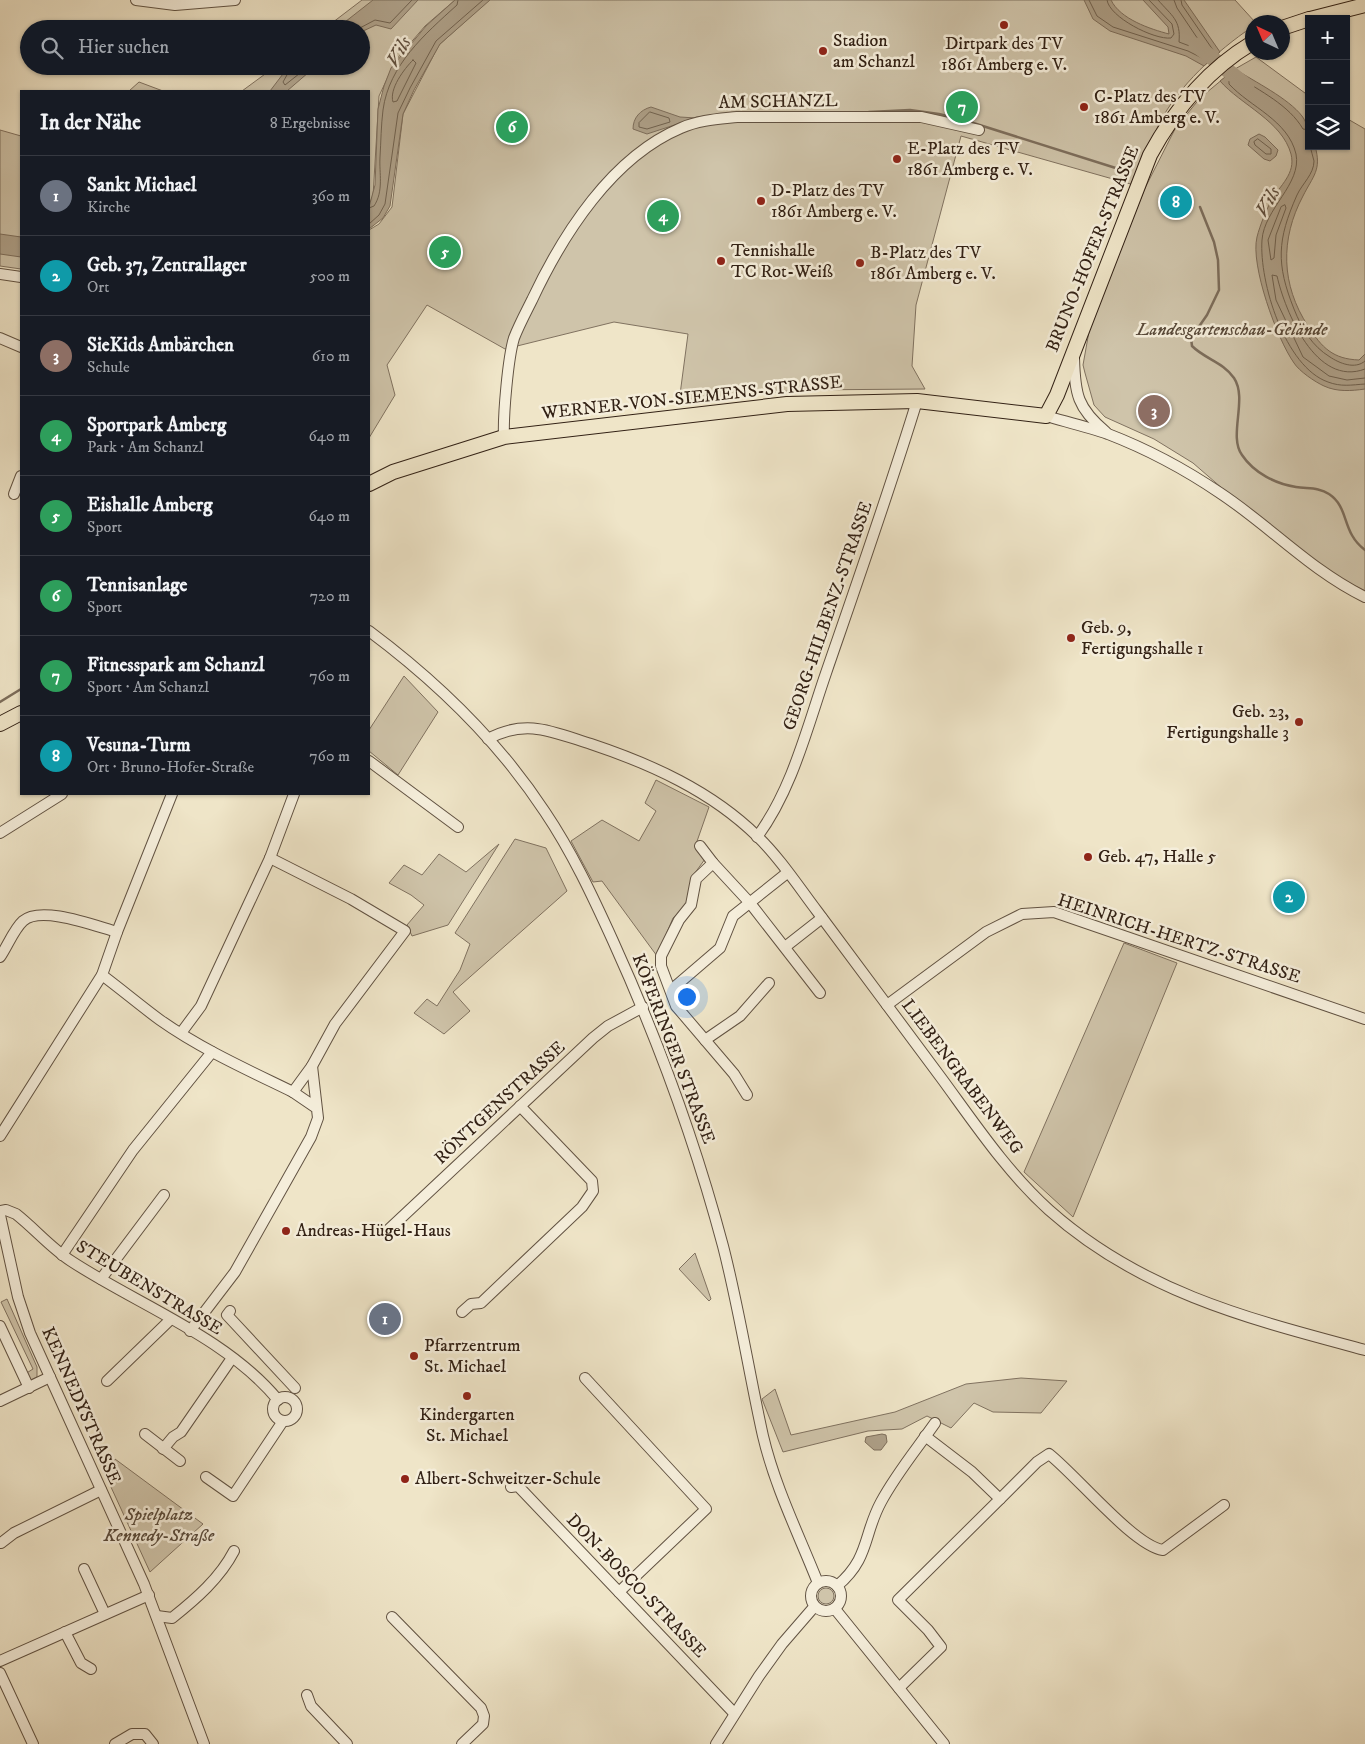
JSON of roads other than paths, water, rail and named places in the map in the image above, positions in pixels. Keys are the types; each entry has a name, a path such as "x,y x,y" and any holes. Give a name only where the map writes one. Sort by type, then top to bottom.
{"main road":[{"path":"1325,15 1365,5"},
{"path":"1290,25 1305,20"},
{"name":"BRUNO-HOFER-STRASSE","path":"1046,416 1150,155 1165,126 1195,89 1222,64 1245,48"},
{"name":"WERNER-VON-SIEMENS-STRASSE","path":"370,484 393,472 504,436 787,404 917,401 1046,416"},
{"path":"0,724 20,714"}],"street":[{"path":"136,0 175,5 235,0"},
{"name":"AM SCHANZL","path":"504,436 514,338 544,274 576,220 603,188 640,152 683,127 706,121 737,117 921,117 979,130"},
{"path":"0,274 20,277"},
{"path":"0,338 20,347"},
{"path":"1073,349 1078,400 1086,415 1108,434"},
{"name":"GEORG-HILBENZ-STRASSE","path":"758,837 772,816 795,764 879,520 917,401"},
{"name":"WERNER-VON-SIEMENS-STRASSE","path":"1046,416 1108,434 1192,475 1222,494 1292,550 1343,586 1365,597"},
{"path":"14,494 20,479"},
{"name":"KÖFERINGER STRASSE","path":"370,632 416,668 488,739 517,774 554,826 587,888 643,1007 686,1121 723,1247 764,1437 780,1490 818,1582"},
{"name":"LIEBENGRABENWEG","path":"488,739 500,732 516,728 537,727 635,760 675,778 715,802 758,837 887,1004 992,1149 1048,1209 1094,1245 1144,1277 1202,1302 1260,1322 1365,1350"},
{"path":"370,762 458,827"},
{"path":"0,833 60,795"},
{"path":"0,1136 102,975 117,932 172,795"},
{"path":"181,1033 201,1006 270,858 294,795"},
{"path":"700,846 713,863 750,902 820,993"},
{"path":"270,858 350,898 405,931 405,934 335,1024 312,1066 293,1092"},
{"path":"713,863 696,879 691,905 679,920 661,956 661,966 676,1006 734,1074 747,1095"},
{"path":"671,990 720,948 733,916 787,873"},
{"name":"HEINRICH-HERTZ-STRASSE","path":"887,1004 986,932 1022,914 1054,912 1365,1018"},
{"path":"0,957 23,921 39,915 51,915 117,932"},
{"path":"785,947 822,918"},
{"path":"102,975 181,1033 212,1052 293,1092 315,1107"},
{"path":"705,1040 740,1016 769,983"},
{"name":"RÖNTGENSTRASSE","path":"385,1233 593,1038 608,1026 643,1007"},
{"path":"62,1255 132,1150 212,1052"},
{"path":"190,1330 235,1272 311,1137 318,1118 315,1107 312,1066"},
{"path":"462,1312 471,1304 481,1304 582,1207 593,1191 592,1181 520,1106"},
{"path":"101,1279 164,1195"},
{"name":"STEUBENSTRASSE","path":"0,1211 6,1210 16,1214 62,1255 190,1330 232,1358 263,1383 278,1400"},
{"name":"KENNEDYSTRASSE","path":"0,1215 18,1297 30,1333 149,1595 204,1744"},
{"path":"230,1311 227,1315 296,1388"},
{"path":"107,1382 170,1320"},
{"path":"0,1326 29,1388"},
{"path":"163,1449 173,1437 181,1432 232,1358"},
{"path":"0,1401 50,1377"},
{"path":"585,1378 706,1509 619,1592"},
{"path":"206,1477 233,1496 283,1421 295,1417 296,1404 288,1398 278,1400 274,1412 283,1421"},
{"path":"838,1586 858,1565 879,1505 896,1474 935,1423"},
{"path":"145,1434 180,1461"},
{"path":"925,1436 972,1472 1000,1499"},
{"path":"899,1688 941,1647 928,1630 898,1600 1036,1462 1049,1454 1065,1466 1141,1542 1164,1550 1224,1505"},
{"name":"DON-BOSCO-STRASSE","path":"511,1487 518,1486 734,1713"},
{"path":"1,1543 14,1533 101,1490"},
{"path":"157,1616 172,1618 181,1611 225,1569 234,1552"},
{"path":"84,1569 105,1614"},
{"path":"828,1581 838,1586 841,1600 835,1609 822,1611 814,1607 810,1594 818,1582 828,1581"},
{"path":"0,1662 149,1595"},
{"path":"716,1744 734,1713 782,1644 814,1607"},
{"path":"835,1609 944,1744"},
{"path":"392,1617 481,1708 484,1716 483,1724 462,1744"},
{"path":"66,1632 81,1662 91,1669"},
{"path":"0,1673 33,1744"},
{"path":"307,1695 311,1706 347,1744"},
{"path":"115,1744 132,1734 141,1733 148,1736 153,1744"}],"water":[{"path":"373,0 418,0 391,29 376,25 370,28 370,20 347,20"},
{"path":"455,0 490,0 440,44 414,90 403,114 390,206 383,218 370,228 370,203 375,185 378,109 384,86 391,68 426,26"},
{"path":"1084,0 1111,0 1115,7 1128,18 1169,34 1168,27 1143,0 1184,0 1220,52 1204,66 1186,56 1110,31 1093,19"},
{"path":"1235,69 1288,103 1296,109 1305,121 1305,150 1316,150 1317,167 1290,229 1287,245 1288,278 1299,310 1313,334 1323,346 1335,355 1350,359 1359,360 1365,354 1365,389 1339,390 1320,384 1300,369 1287,352 1266,302 1257,265 1256,249 1257,237 1263,218 1291,168 1291,154 1279,132 1220,81"},
{"path":"282,75 306,75 288,90 271,90"},
{"path":"651,107 680,117 696,118 647,134 633,129 634,121 638,115"},
{"path":"1259,134 1265,137 1278,150 1276,156 1270,161 1264,159 1248,145 1250,139"},
{"path":"0,234 20,237 20,257 0,254"},
{"path":"886,1435 887,1442 881,1450 874,1450 865,1442 866,1437"}],"waterway":[{"name":"Vils","path":"1196,45 1247,86"},
{"path":"869,112 910,110 939,114 1122,170"},
{"path":"696,118 734,113"},
{"path":"1200,207 1214,242 1218,260 1219,290 1207,315 1191,338 1192,346 1225,368 1234,378 1239,396 1238,447 1247,461 1266,477 1288,486 1321,490 1329,494 1340,506 1352,536 1365,550"},
{"path":"0,702 20,690"}],"place":[{"name":"Dirtpark des TV 1861 Amberg e. V.","path":"1004,25"},
{"name":"Stadion am Schanzl","path":"823,51"},
{"name":"Fitnesspark am Schanzl","path":"962,107"},
{"name":"C-Platz des TV 1861 Amberg e. V.","path":"1084,107"},
{"name":"Tennisanlage","path":"512,127"},
{"name":"E-Platz des TV 1861 Amberg e. V.","path":"897,159"},
{"name":"D-Platz des TV 1861 Amberg e. V.","path":"761,201"},
{"name":"Vesuna-Turm","path":"1176,202"},
{"name":"Sportpark Amberg","path":"663,216"},
{"name":"Eishalle Amberg","path":"445,252"},
{"name":"Tennishalle TC Rot-Weiß","path":"721,261"},
{"name":"B-Platz des TV 1861 Amberg e. V.","path":"860,263"},
{"name":"SieKids Ambärchen","path":"1154,411"},
{"name":"Geb. 9, Fertigungshalle 1","path":"1071,638"},
{"name":"Geb. 23, Fertigungshalle 3","path":"1299,722"},
{"name":"Geb. 47, Halle 5","path":"1088,857"},
{"name":"Geb. 37, Zentrallager","path":"1289,897"},
{"name":"Andreas-Hügel-Haus","path":"286,1231"},
{"name":"Sankt Michael","path":"385,1319"},
{"name":"Pfarrzentrum St. Michael","path":"414,1356"},
{"name":"Kindergarten St. Michael","path":"467,1396"},
{"name":"Albert-Schweitzer-Schule","path":"405,1479"}],"park label":[{"name":"Landesgartenschau-Gelände","path":"1232,330"},
{"name":"Spielplatz Kennedy-Straße","path":"159,1525"}]}
